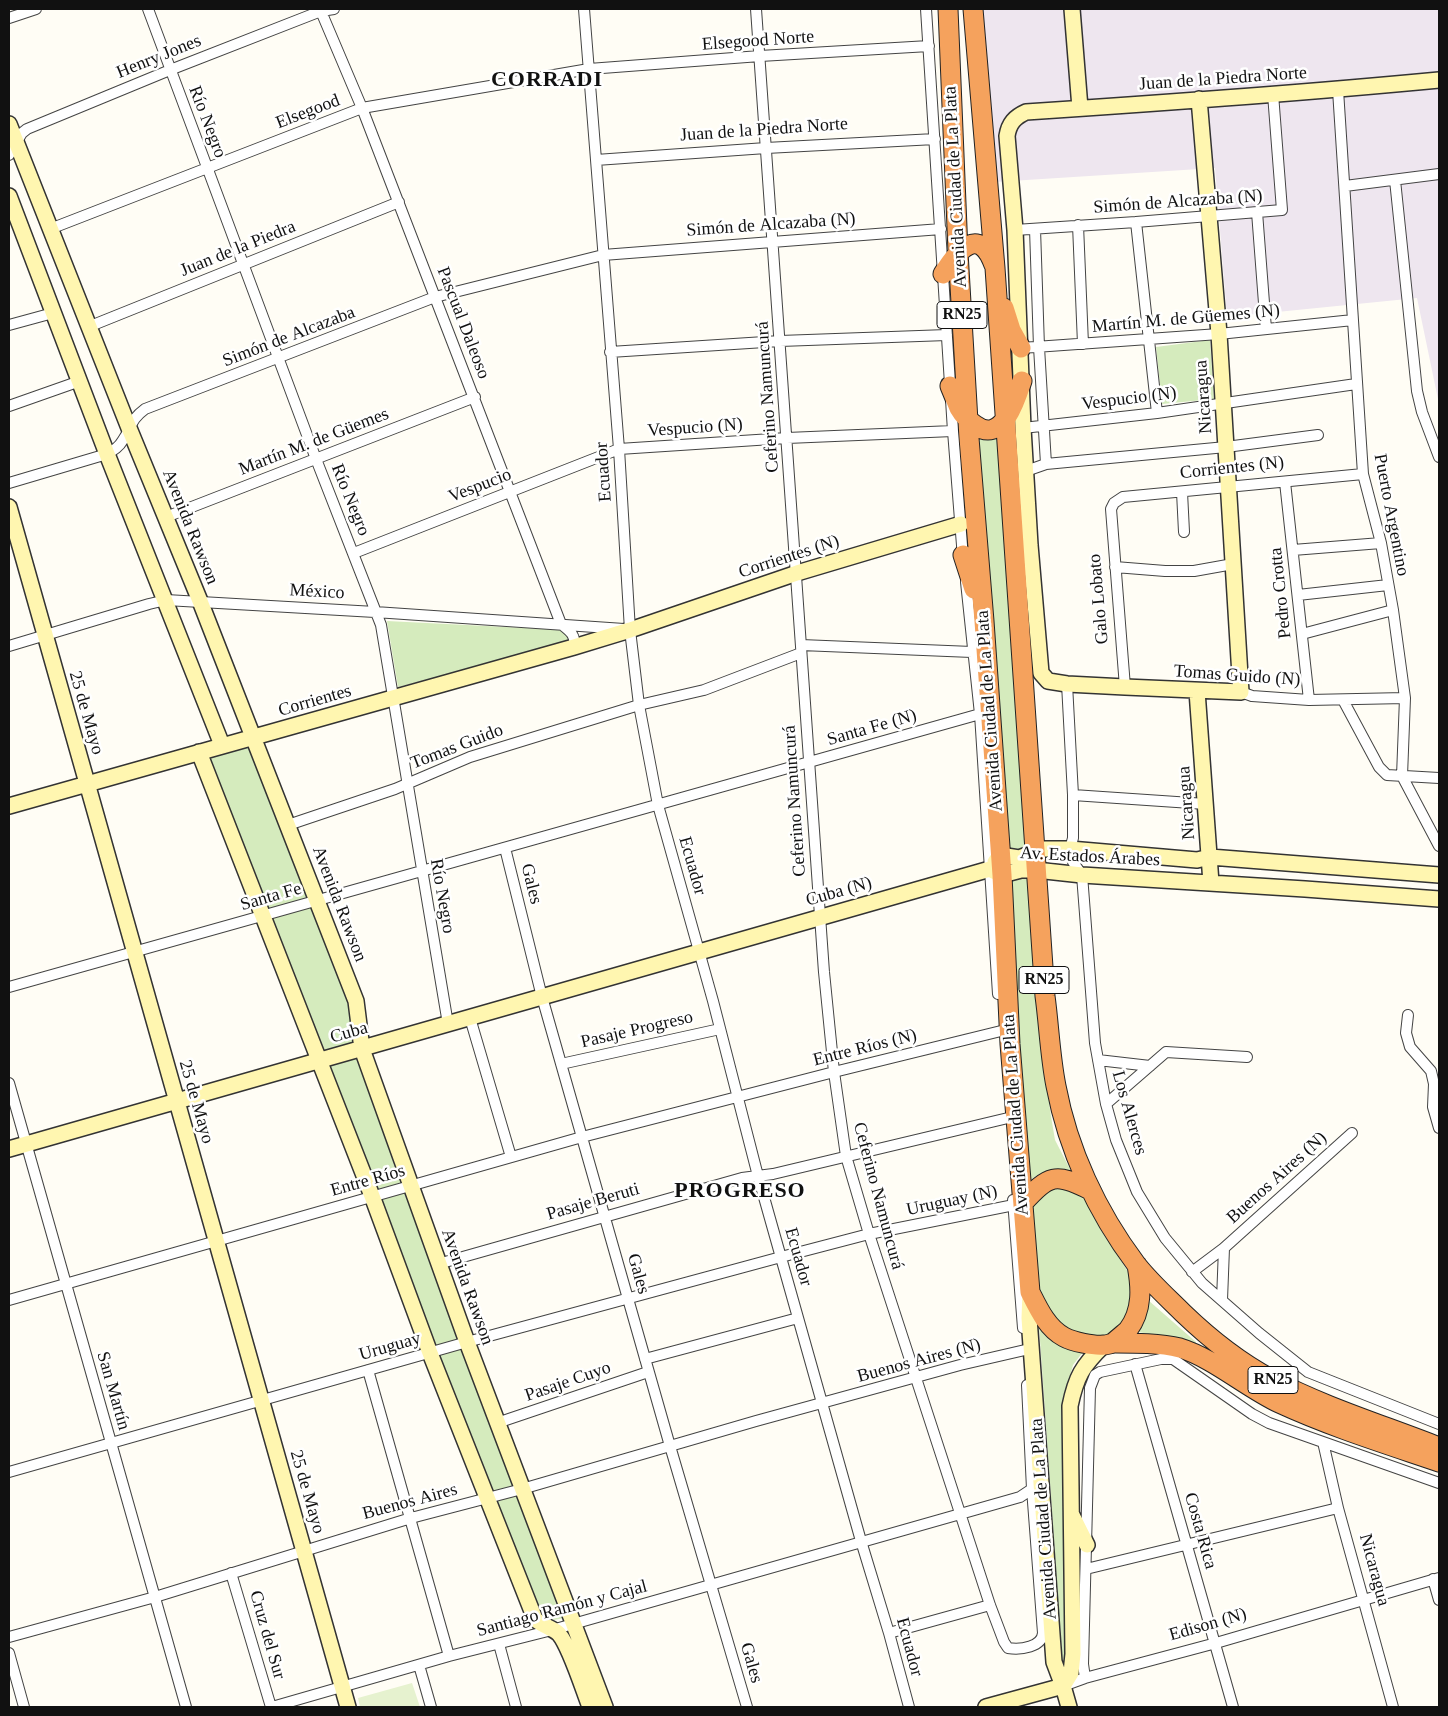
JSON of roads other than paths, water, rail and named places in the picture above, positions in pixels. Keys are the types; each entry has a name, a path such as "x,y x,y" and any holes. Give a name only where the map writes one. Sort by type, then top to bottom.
{"highway":[{"name":"Avenida Ciudad de La Plata","path":"948,9 958,252 969,438 984,621 1006,1037 1024,1287"},
{"name":"Avenida Ciudad de La Plata","path":"973,9 995,268 1029,765 1040,800 1039,861 1048,931 1045,996 1056,1086 1070,1140 1090,1190"},
{"path":"943,274 958,252 966,245 983,246 989,253 995,268 1007,321 1030,347"},
{"path":"950,386 960,409 969,421 980,429 987,430 997,428 1013,409 1022,381"},
{"path":"963,555 984,621"},
{"path":"1005,1074 1006,1037"},
{"path":"1018,1204 1041,1184 1052,1179 1071,1180 1090,1190"},
{"name":"RN25","path":"1090,1190 1107,1220 1137,1265 1198,1328 1234,1356 1270,1378 1311,1398 1439,1447"},
{"path":"1108,1344 1128,1329 1140,1304 1141,1287 1137,1265"},
{"name":"RN25","path":"1024,1287 1039,1311 1063,1336 1078,1342 1163,1345 1179,1348 1195,1354 1277,1402 1317,1420 1439,1462"}],"street":[{"path":"9,18 36,9"},
{"name":"Río Negro","path":"148,9 316,459 381,625 448,1024"},
{"name":"Henry Jones","path":"12,149 27,128 321,10 334,9"},
{"name":"Ecuador","path":"584,9 619,449 630,630 639,704 658,805 699,951 758,1176 909,1707"},
{"name":"Ceferino Namuncurá","path":"756,9 820,916 834,1072 846,1156 869,1234 990,1605 1004,1642 1008,1648 1015,1649"},
{"name":"Avenida Ciudad de La Plata","path":"926,9 953,431 963,555 972,652 997,866"},
{"path":"1072,9 1080,108"},
{"name":"Pascual Daleoso","path":"321,10 399,202 561,624 573,634 575,640 574,647"},
{"name":"Elsegood Norte","path":"589,69 929,46"},
{"name":"Elsegood","path":"50,229 362,108 589,69"},
{"name":"Juan de la Piedra Norte","path":"1015,230 1007,136 1008,127 1018,115 1026,112 1338,90 1439,80"},
{"name":"Puerto Argentino","path":"1338,90 1363,474 1381,543 1393,610 1405,698 1402,776"},
{"name":"Simón de Alcazaba (N)","path":"1015,230 1282,210 1273,94"},
{"name":"Nicaragua","path":"1199,99 1219,334 1241,692"},
{"name":"Avenida Rawson","path":"9,124 12,149 50,229 200,601 356,1001 362,1048 438,1264 605,1707"},
{"name":"Juan de la Piedra Norte","path":"596,160 935,139"},
{"path":"1344,186 1439,174"},
{"path":"1395,180 1417,391 1422,412 1439,457"},
{"path":"9,196 222,745"},
{"name":"Juan de la Piedra","path":"88,327 399,202"},
{"path":"1256,212 1266,329"},
{"path":"1136,222 1157,413"},
{"path":"1078,225 1083,344"},
{"name":"Simón de Alcazaba (N)","path":"603,254 941,229"},
{"path":"1035,229 1030,347 1022,381 1023,428 1042,673 1048,681 1067,684 1073,795 1073,838 1070,849"},
{"path":"1015,230 1030,347 1044,425 1046,464"},
{"name":"Simón de Alcazaba","path":"9,483 108,454 119,446 136,416 145,410 435,297 603,254"},
{"path":"9,325 53,313"},
{"name":"Martín M. de Güemes (N)","path":"1030,347 1148,340 1353,320"},
{"path":"610,352 780,341 947,335"},
{"path":"9,406 80,381"},
{"name":"Vespucio (N)","path":"1023,428 1157,413 1356,384"},
{"name":"Martín M. de Güemes","path":"166,517 475,397"},
{"name":"Vespucio (N)","path":"619,449 787,438 953,431"},
{"path":"1026,471 1046,464 1226,447 1318,435"},
{"name":"Vespucio","path":"354,553 619,449"},
{"name":"Corrientes (N)","path":"1111,509 1114,502 1123,497 1363,474"},
{"name":"Pedro Crotta","path":"1285,482 1309,700"},
{"path":"1182,492 1184,532"},
{"name":"25 de Mayo","path":"9,507 348,1707"},
{"name":"Galo Lobato","path":"1111,509 1125,687"},
{"name":"Corrientes (N)","path":"630,630 797,573 961,524"},
{"path":"1293,550 1381,543"},
{"path":"1115,567 1194,571 1233,564"},
{"path":"1298,595 1388,585"},
{"name":"México","path":"9,646 166,600 561,624 630,630"},
{"path":"1302,634 1393,610"},
{"name":"Corrientes","path":"9,806 630,630"},
{"path":"639,704 704,690 801,649 972,652"},
{"name":"Tomas Guido (N)","path":"1067,684 1241,692 1252,696 1309,700 1405,698"},
{"name":"Nicaragua","path":"1197,691 1211,882"},
{"path":"1343,700 1379,767 1387,775 1439,778"},
{"name":"Tomas Guido","path":"288,825 407,784 470,757 639,704"},
{"name":"Santa Fe (N)","path":"658,805 980,714"},
{"path":"199,752 372,1196 430,1353 535,1620 560,1636 567,1648 590,1707"},
{"path":"1402,776 1439,846"},
{"path":"1073,795 1206,804"},
{"name":"Santa Fe","path":"9,987 658,805"},
{"name":"Gales","path":"505,848 542,997 648,1372 747,1707"},
{"name":"Av. Estados Árabes","path":"1039,861 1070,849 1197,860 1210,857 1439,875"},
{"name":"Los Alerces","path":"1070,849 1073,862 1082,875 1098,1060 1106,1104 1116,1140 1137,1192 1165,1238 1192,1272 1259,1333 1308,1372 1439,1424"},
{"name":"Av. Estados Árabes","path":"997,866 1019,858 1039,861 1082,875 1211,882 1439,899"},
{"name":"Cuba (N)","path":"699,951 997,866"},
{"name":"Cuba","path":"9,1149 699,951"},
{"path":"1408,1015 1406,1033 1410,1047 1431,1071 1434,1084 1433,1107 1439,1128"},
{"path":"470,1018 511,1157"},
{"name":"Pasaje Progreso","path":"562,1064 720,1029"},
{"name":"Entre Ríos (N)","path":"738,1096 834,1072 1006,1037"},
{"path":"1106,1104 1166,1052 1247,1057"},
{"path":"1098,1060 1150,1066"},
{"name":"Avenida Ciudad de La Plata","path":"1005,1074 1018,1204"},
{"name":"San Martín","path":"9,1083 186,1707"},
{"name":"Entre Ríos","path":"9,1300 582,1137 738,1096"},
{"name":"Pasaje Beruti","path":"438,1264 742,1178 772,1174 1008,1118"},
{"name":"Buenos Aires (N)","path":"1192,1272 1224,1248 1352,1133"},
{"name":"Uruguay (N)","path":"781,1257 869,1234 1018,1204"},
{"name":"Buenos Aires (N)","path":"1222,1300 1224,1248"},
{"name":"Uruguay","path":"9,1472 467,1342 781,1257"},
{"name":"Avenida Ciudad de La Plata","path":"1024,1287 1029,1318 1054,1662 1064,1686"},
{"name":"Avenida Ciudad de La Plata","path":"1015,1649 1039,1643 1042,1639 1032,1489 1024,1287"},
{"path":"645,1359 798,1318"},
{"name":"Avenida Ciudad de La Plata","path":"1064,1686 1071,1673 1073,1654 1070,1406 1074,1386 1080,1373 1092,1357 1108,1344"},
{"name":"Buenos Aires (N)","path":"822,1404 960,1365 1025,1350"},
{"path":"1135,1364 1161,1359 1173,1359 1252,1414 1269,1423 1439,1483"},
{"name":"Avenida Ciudad de La Plata","path":"1085,1678 1083,1664 1090,1388 1095,1375 1100,1372 1135,1364"},
{"name":"Costa Rica","path":"1135,1364 1233,1707"},
{"path":"368,1370 449,1656"},
{"name":"Pasaje Cuyo","path":"497,1423 648,1372"},
{"name":"Buenos Aires","path":"9,1637 154,1597 411,1518 522,1489 822,1404"},
{"name":"Nicaragua","path":"1323,1442 1338,1508 1393,1707"},
{"path":"1032,1489 1040,1458"},
{"name":"Santiago Ramón y Cajal","path":"271,1707 449,1656 552,1630 1020,1497 1032,1489"},
{"path":"1086,1569 1338,1508"},
{"path":"1070,1511 1087,1544"},
{"name":"Cruz del Sur","path":"231,1573 271,1707"},
{"path":"1436,1579 1439,1600"},
{"name":"Edison (N)","path":"986,1707 1436,1579"},
{"path":"889,1633 990,1605"},
{"path":"530,1636 535,1620"},
{"path":"499,1644 516,1707"},
{"path":"9,1653 24,1707"},
{"path":"419,1665 431,1707"},
{"path":"1064,1686 1069,1707"}],"district":[{"name":"CORRADI","path":"547,80"},
{"name":"PROGRESO","path":"740,1191"}]}
